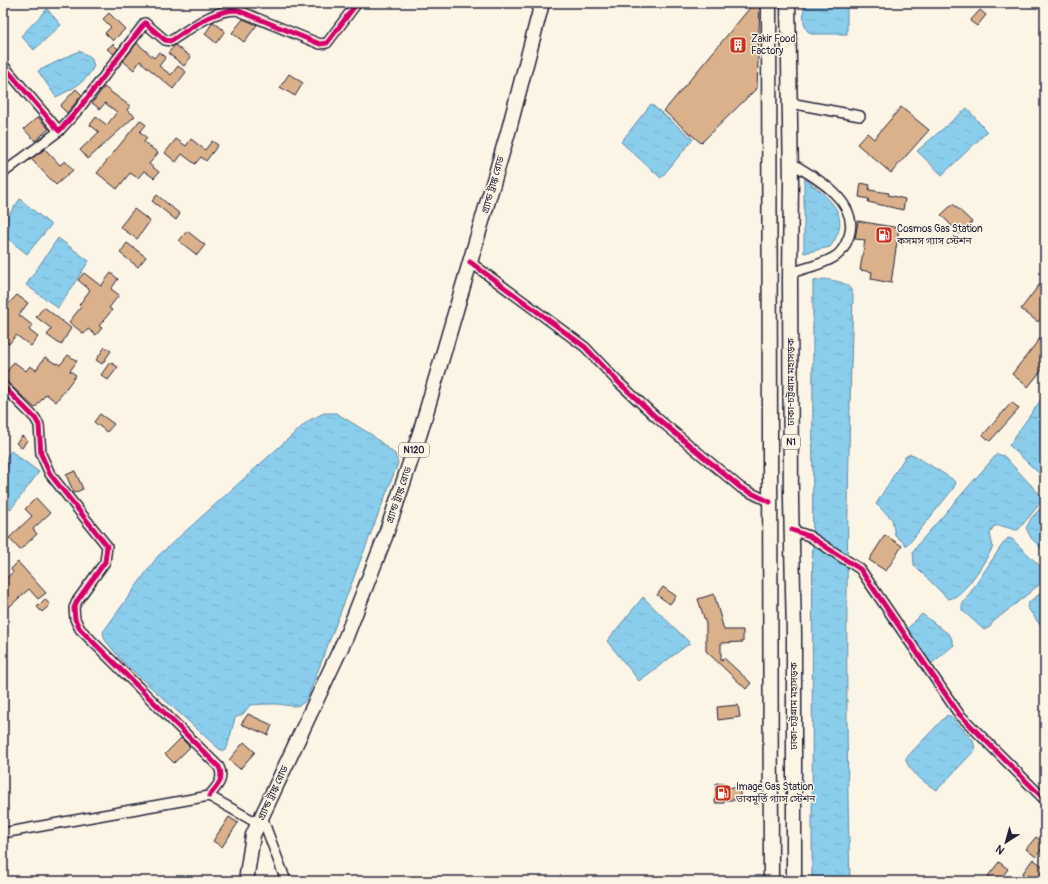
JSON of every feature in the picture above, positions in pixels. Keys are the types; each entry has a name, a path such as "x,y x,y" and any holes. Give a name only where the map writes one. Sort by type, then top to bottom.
{"highway":[{"name":"গ্র্যান্ড ট্রাঙ্ক রোড","path":"246,881 254,835 260,820 346,637 385,537 420,433 510,129 542,3"},
{"name":"N1","path":"769,3 771,881"},
{"name":"ঢাকা-চট্টগ্রাম মহাসড়ক","path":"788,3 791,163 790,273 794,641 794,881"}],"street":[{"path":"3,173 59,131 78,110 145,23 165,40 171,41 218,13 227,10 237,10 320,44 327,43 357,3"},
{"path":"3,65 59,131"},
{"path":"790,103 860,116"},
{"path":"790,273 835,257 845,246 851,226 846,208 838,198 813,177 791,163"},
{"path":"470,262 585,347 617,381 657,418 741,488 770,502"},
{"path":"3,386 35,418 39,425 41,454 50,474 107,546 105,562 77,601 74,608 77,624 102,652 219,767 222,774 221,780 208,796"},
{"path":"792,530 809,536 860,569 959,714 1045,800"},
{"path":"3,833 208,796 260,820 286,881"}],"water":[{"path":"804,3 847,3 847,34 811,34 804,24"},
{"path":"47,9 61,25 34,50 21,36"},
{"path":"79,51 91,57 94,66 91,72 83,81 56,97 38,71"},
{"path":"651,104 693,139 661,178 621,142"},
{"path":"967,108 987,132 942,175 917,151"},
{"path":"805,179 830,200 836,208 840,226 837,236 830,247 804,253 804,183"},
{"path":"20,199 51,225 27,254 3,235 3,223"},
{"path":"58,238 89,261 58,308 26,285"},
{"path":"825,279 843,283 849,287 853,296 847,588 847,735 850,881 812,881 813,283 814,281"},
{"path":"1045,394 1045,479 1009,445"},
{"path":"324,413 336,413 372,435 395,454 398,463 307,699 297,706 277,704 250,705 243,714 235,718 227,748 224,751 219,749 123,662 105,640 103,632 158,556 308,421"},
{"path":"11,451 39,472 11,509 3,503 3,462"},
{"path":"910,454 914,455 956,483 953,489 907,546 895,535 892,519 876,504 905,457"},
{"path":"997,454 1004,456 1043,498 1018,530 1002,526 993,527 990,534 993,547 985,561 967,586 954,597 948,599 914,565 913,552"},
{"path":"1045,504 1045,552 1031,538 1026,528 1032,517"},
{"path":"1008,538 1012,539 1045,571 1045,580 993,622 990,627 984,630 962,610 962,605"},
{"path":"1045,590 1045,632 1027,607 1029,602"},
{"path":"643,597 690,643 639,681 607,641"},
{"path":"922,614 950,635 954,645 931,664 905,631"},
{"path":"947,715 952,717 973,740 975,750 937,790 923,781 909,767 906,758"}],"building":[{"name":"Zakir Food Factory","path":"754,3 760,3 757,88 701,143 664,111"},
{"path":"980,10 986,15 977,26 970,21"},
{"path":"109,13 125,29 113,41 105,33 111,27 103,19"},
{"path":"243,19 257,25 244,42 232,33"},
{"path":"213,22 225,31 216,43 205,34"},
{"path":"137,43 154,58 159,52 166,57 159,66 171,75 178,66 186,72 173,89 140,61 134,70 123,61"},
{"path":"113,44 118,49 114,54 107,49"},
{"path":"175,45 191,57 184,66 168,53"},
{"path":"289,74 303,83 295,96 280,87"},
{"path":"104,87 130,106 127,110 135,116 88,159 80,150 99,132 90,125 96,117 107,125 117,112 105,103 100,109 92,103"},
{"path":"76,89 82,95 67,113 60,106"},
{"path":"901,107 929,130 891,173 857,144 867,133 874,139"},
{"path":"38,117 49,129 35,141 24,129"},
{"path":"140,120 146,125 140,132 147,138 144,142 158,153 149,164 159,172 154,178 144,171 138,178 130,173 117,189 97,173"},
{"path":"176,139 186,146 191,139 205,150 212,141 218,145 206,161 201,157 195,164 182,154 176,162 165,153"},
{"path":"45,149 60,165 65,161 73,170 56,185 31,159"},
{"path":"861,183 870,185 869,190 889,193 888,195 905,199 903,210 868,202 869,199 859,197"},
{"path":"157,195 180,214 176,220 152,201"},
{"path":"953,204 972,222 960,234 941,215"},
{"path":"134,209 150,221 137,239 120,227"},
{"path":"858,221 899,228 891,283 871,279 872,272 860,270 865,240 855,239"},
{"path":"187,231 205,245 197,255 179,241"},
{"path":"127,243 146,257 138,267 120,253"},
{"path":"84,273 101,286 111,273 118,279 111,289 119,295 109,308 112,310 99,326 102,328 96,335 88,329 84,334 69,322 81,307 79,305 90,290 78,280"},
{"path":"1039,285 1045,290 1045,313 1038,322 1021,309"},
{"path":"17,295 28,303 19,315 32,325 29,330 38,337 31,346 16,335 9,344 3,340 3,309"},
{"path":"44,307 71,328 61,345 47,335 52,329 36,317"},
{"path":"1045,332 1045,366 1028,387 1012,374"},
{"path":"105,347 111,351 102,364 96,360"},
{"path":"68,355 77,361 70,371 76,375 56,402 46,394 35,408 3,380 3,377 14,362 26,371 30,366 36,370 45,357 60,365"},
{"path":"110,362 118,367 108,380 101,375"},
{"path":"1012,402 1019,409 990,441 983,435"},
{"path":"100,414 114,424 107,432 94,422"},
{"path":"22,436 27,440 22,448 16,443"},
{"path":"75,471 83,489 74,493 66,475"},
{"path":"36,498 50,513 33,529 37,534 20,550 9,538 32,516 25,509"},
{"path":"885,535 902,546 886,571 869,560"},
{"path":"18,562 46,593 38,599 29,589 9,607 3,600 3,581 13,572 11,569"},
{"path":"663,587 676,596 670,604 657,595"},
{"path":"714,594 724,630 743,630 743,642 721,643 721,661 724,658 751,683 746,689 706,651 706,624 698,599"},
{"path":"45,599 50,605 42,612 37,607"},
{"path":"738,705 740,717 718,720 717,707"},
{"path":"248,714 272,725 268,735 241,724"},
{"path":"181,738 190,747 174,763 165,754"},
{"path":"244,742 255,752 240,769 229,760"},
{"path":"716,783 724,784 724,787 740,788 740,800 724,800 724,803 715,803"},
{"path":"229,817 238,823 222,847 213,841"},
{"path":"1036,837 1045,844 1036,857 1026,849"},
{"path":"1033,859 1045,868 1045,881 1017,881"},
{"path":"999,862 1008,869 999,881 995,881 988,876"}],"cycle path":[{"path":"3,65 59,131 78,110 145,23 165,40 171,41 194,25 211,16 237,10 320,44 327,43 357,3"},
{"path":"470,262 585,347 617,381 657,418 741,488 770,502"},
{"path":"3,386 35,418 39,425 41,454 50,474 107,546 105,562 77,601 74,608 75,619 80,629 219,767 221,772 219,783 209,796"},
{"path":"792,530 809,536 860,569 959,714 1045,800"}],"place":[{"name":"Zakir Food Factory","path":"738,45"},
{"name":"Cosmos Gas Station কসমস গ্যাস স্টেশন","path":"884,235"},
{"name":"Image Gas Station ভাবমূর্তি গ্যাস স্টেশন","path":"723,793"}]}
